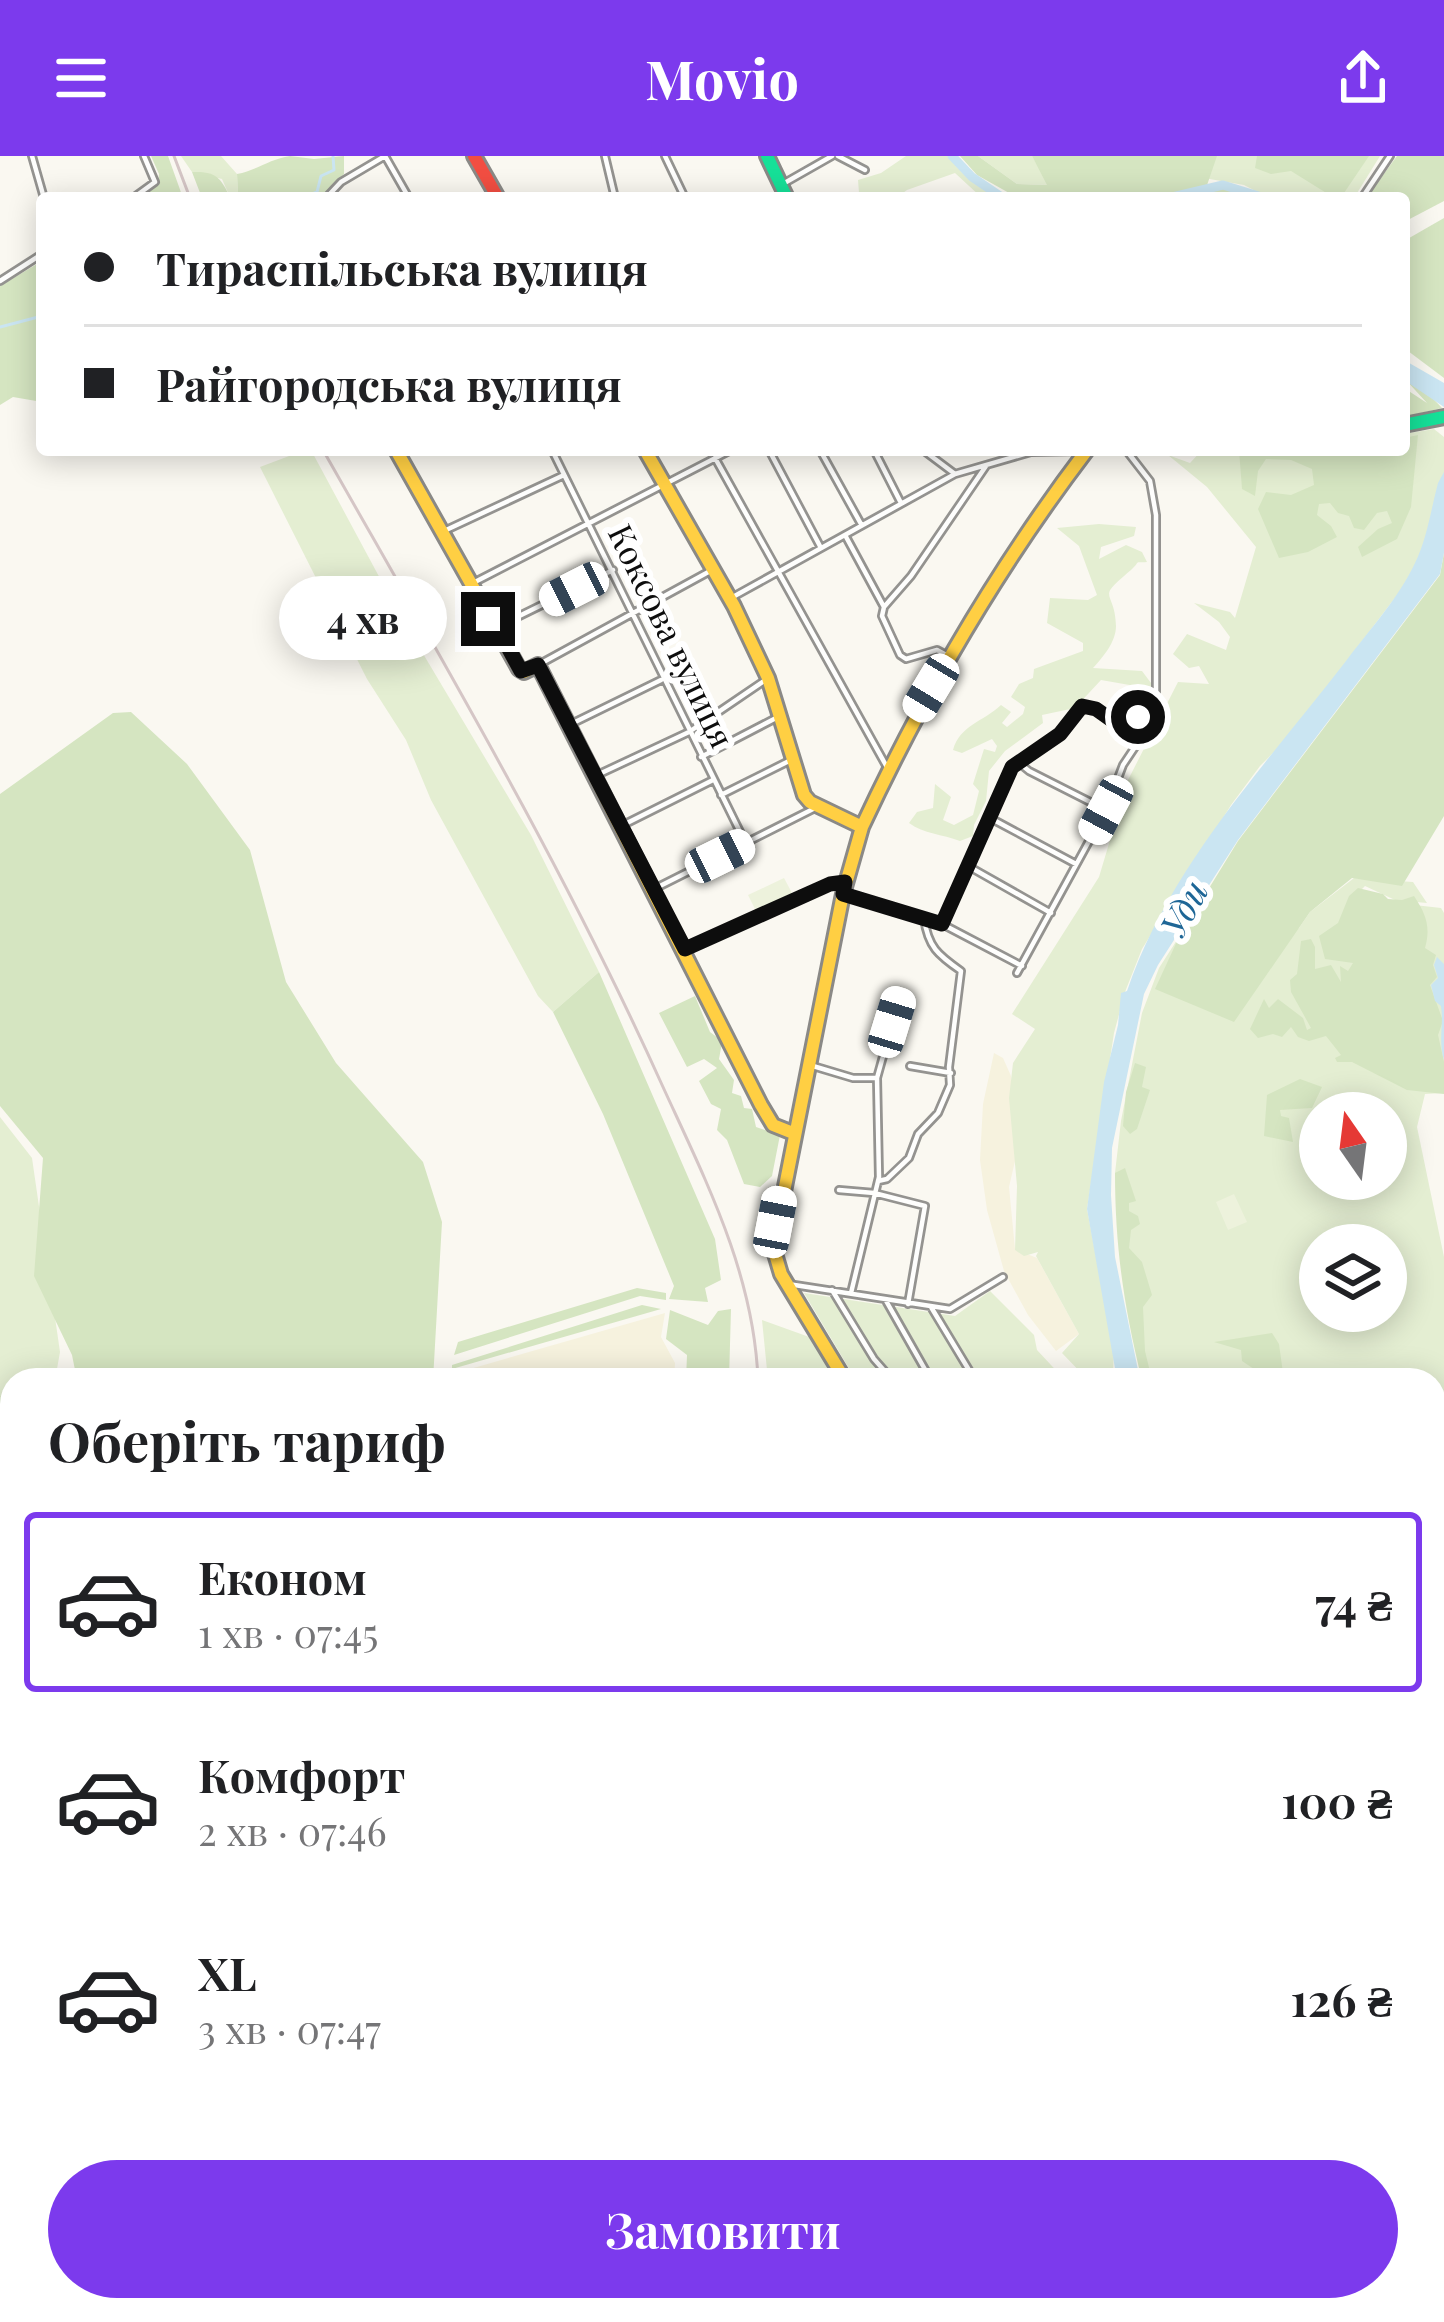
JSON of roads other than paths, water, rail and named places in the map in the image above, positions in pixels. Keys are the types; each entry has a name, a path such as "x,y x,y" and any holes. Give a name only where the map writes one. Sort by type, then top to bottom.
{"main road":[{"path":"474,156 495,192"},
{"path":"767,156 784,192"},
{"path":"1410,424 1441,417"},
{"path":"400,456 521,671 538,665 772,1125 793,1133"},
{"path":"649,456 730,598 768,678 804,795 862,826"},
{"path":"838,1368 774,1259 773,1247 844,888 862,826 912,720 1034,520 1082,456"}],"street":[{"path":"32,156 42,192"},
{"path":"142,192 154,178 144,156"},
{"path":"331,192 385,156 406,192"},
{"path":"605,156 614,192"},
{"path":"664,156 682,192"},
{"path":"784,192 835,156 866,170"},
{"path":"1366,192 1390,156"},
{"path":"334,188 336,192"},
{"path":"0,280 36,258"},
{"name":"Коксова вулиця","path":"555,456 746,844"},
{"path":"473,583 720,456"},
{"path":"772,456 821,548"},
{"path":"823,456 862,525"},
{"path":"877,456 901,503"},
{"path":"931,456 955,474"},
{"path":"950,657 937,650 903,658 882,616 884,607 995,456"},
{"path":"730,598 955,474 1016,456"},
{"path":"1016,973 1106,810 1123,765 1141,738 1158,688 1156,515 1150,481 1131,456"},
{"path":"716,458 888,769"},
{"path":"444,532 565,475"},
{"path":"844,535 884,607"},
{"path":"538,665 714,569"},
{"path":"497,627 613,570"},
{"path":"596,776 688,731 768,678"},
{"path":"569,725 662,679"},
{"path":"942,924 1012,767 1060,734 1082,706 1096,709 1120,726 1147,710"},
{"path":"701,757 782,715"},
{"path":"721,795 793,760"},
{"path":"1018,762 1106,810"},
{"path":"621,826 713,780"},
{"path":"654,889 818,806"},
{"path":"992,819 1076,864"},
{"path":"968,866 1051,913"},
{"path":"685,949 817,888 844,888 942,924 1022,966"},
{"path":"878,1181 910,1158 918,1134 938,1113 951,1073 961,971 934,953 924,918"},
{"path":"851,1293 878,1181 877,1078 900,995"},
{"path":"807,1065 853,1078 877,1078"},
{"path":"910,1066 951,1073"},
{"path":"839,1190 925,1206 908,1304"},
{"path":"788,1284 957,1308 983,1286 1003,1277"},
{"path":"832,1290 882,1368"},
{"path":"885,1300 924,1368"},
{"path":"931,1307 968,1368"}],"water":[{"path":"1410,363 1444,383 1444,407 1410,384"},
{"path":"1444,472 1440,574 1238,840 1144,994 1112,1148 1111,1195 1115,1257 1138,1368 1115,1368 1087,1209 1121,993 1127,991 1145,945 1194,859 1400,589 1419,554"},
{"path":"1437,957 1444,964 1444,1060 1441,1006 1431,985 1438,978"}],"waterway":[{"path":"317,192 321,176 334,170 333,156"},
{"name":"Уди","path":"952,156 994,192"},
{"name":"Уди","path":"1193,192 1223,185 1246,192"},
{"path":"0,327 36,318"}],"railway":[{"path":"174,156 188,192"},
{"path":"326,456 500,765 625,1005 725,1229 748,1303 757,1368"}]}
